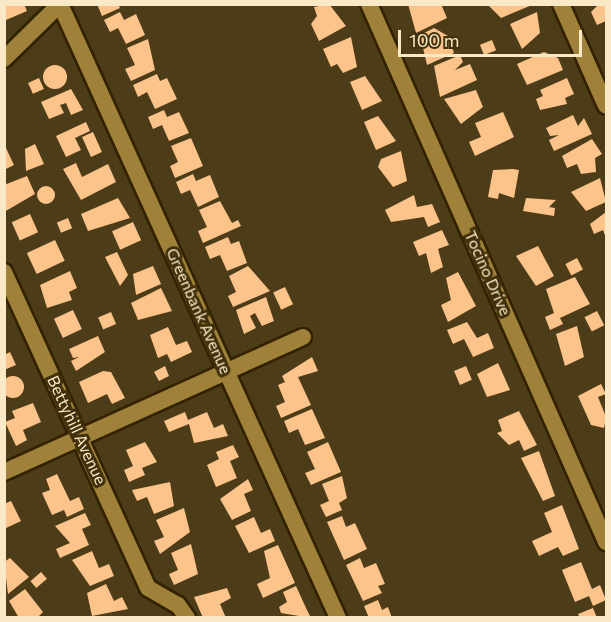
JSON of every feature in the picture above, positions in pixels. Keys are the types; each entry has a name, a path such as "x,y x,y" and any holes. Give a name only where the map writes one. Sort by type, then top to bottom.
{"street":[{"path":"4,59 60,4"},
{"name":"Greenbank Avenue","path":"60,4 338,618"},
{"name":"Tocino Drive","path":"369,4 606,543"},
{"path":"561,4 606,106"},
{"name":"Bettyhill Avenue","path":"4,272 148,588 178,605 187,618"},
{"path":"4,472 78,435 303,337"}],"building":[{"path":"4,4 24,4 27,11 6,20"},
{"path":"97,4 118,4 120,8 102,16"},
{"path":"329,4 346,26 319,41 311,24 317,16 314,7"},
{"path":"408,4 441,4 447,18 416,33"},
{"path":"599,4 606,4 606,21 597,25 591,12"},
{"path":"488,5 532,5 501,18"},
{"path":"120,12 124,20 136,14 145,35 126,44 118,28 110,32 104,20"},
{"path":"537,12 540,33 522,49 510,24"},
{"path":"434,28 448,36 454,53 427,65 420,35"},
{"path":"351,37 357,67 343,73 337,64 331,67 323,49"},
{"path":"148,39 155,70 131,81 125,69 135,65 127,48"},
{"path":"492,40 496,50 484,55 480,45"},
{"path":"544,52 558,58 563,70 527,85 517,64"},
{"path":"460,55 463,62 455,70 470,64 477,80 440,97 434,66"},
{"path":"55,65 63,69 67,77 63,85 55,89 47,85 43,77 47,69"},
{"path":"157,74 160,81 167,78 177,99 155,109 147,92 138,97 133,85"},
{"path":"365,76 382,101 362,110 350,82"},
{"path":"39,78 44,89 33,94 28,83"},
{"path":"567,78 574,94 565,98 567,104 540,110 536,99 543,96 540,90"},
{"path":"71,89 83,110 71,115 66,103 60,105 64,113 49,119 41,102"},
{"path":"476,90 483,107 461,124 444,99"},
{"path":"164,110 167,117 179,112 189,133 169,141 162,125 153,129 148,117"},
{"path":"503,112 514,137 475,156 469,142 481,137 475,123"},
{"path":"573,115 578,126 584,118 592,134 554,151 549,140 559,135 550,136 546,128"},
{"path":"378,116 396,141 376,150 364,122"},
{"path":"86,122 90,131 75,138 81,150 66,157 56,136"},
{"path":"93,132 102,152 91,157 82,137"},
{"path":"191,138 203,166 175,178 170,166 178,162 171,146"},
{"path":"592,139 602,154 595,158 596,172 581,174 577,164 567,168 562,156"},
{"path":"35,144 44,164 26,171 25,149"},
{"path":"6,148 14,165 4,170 4,149"},
{"path":"401,151 407,181 393,187 378,167 381,159"},
{"path":"76,163 82,177 108,164 116,182 81,200 63,169"},
{"path":"493,170 519,170 514,198 499,193 498,199 488,197"},
{"path":"193,174 196,181 210,175 219,197 198,207 190,190 181,194 176,182"},
{"path":"27,176 35,194 4,212 4,185"},
{"path":"600,178 606,202 586,211 571,192"},
{"path":"42,186 50,186 55,191 53,202 42,204 37,199 37,191"},
{"path":"414,195 417,207 432,204 440,222 428,227 424,217 391,222 385,210"},
{"path":"118,198 130,218 88,231 81,214"},
{"path":"526,198 556,200 549,207 555,208 554,216 523,211"},
{"path":"220,201 232,223 238,220 241,226 203,243 198,231 207,227 199,210"},
{"path":"606,212 606,238 603,230 594,234 590,224"},
{"path":"30,214 38,232 20,240 12,222"},
{"path":"68,218 72,228 61,233 57,222"},
{"path":"133,222 141,240 120,250 112,231"},
{"path":"442,230 449,245 438,249 443,267 431,273 426,253 419,256 413,242"},
{"path":"228,237 231,244 239,241 247,263 227,271 220,255 210,259 205,247"},
{"path":"55,240 65,261 37,274 27,253"},
{"path":"538,246 554,276 536,286 516,256"},
{"path":"117,252 128,275 120,286 105,257"},
{"path":"577,258 583,270 571,275 565,264"},
{"path":"153,266 161,284 136,295 133,274"},
{"path":"248,266 270,291 233,307 228,296 236,292 229,276"},
{"path":"70,271 77,288 69,292 72,300 47,308 40,285"},
{"path":"458,272 476,306 448,322 441,305 451,300 446,278"},
{"path":"575,277 590,304 560,318 563,324 550,330 545,317 554,313 546,289"},
{"path":"285,287 293,304 281,310 273,292"},
{"path":"161,288 172,311 138,320 131,303"},
{"path":"266,297 274,321 262,326 255,313 250,316 256,328 244,334 236,310"},
{"path":"73,310 82,329 63,338 54,319"},
{"path":"597,311 604,325 592,332 585,317"},
{"path":"111,312 116,324 103,329 98,317"},
{"path":"467,322 477,338 488,333 494,348 473,357 464,339 453,344 447,330"},
{"path":"577,326 584,357 565,366 556,334"},
{"path":"168,327 176,345 187,341 192,352 171,362 167,354 158,358 150,335"},
{"path":"98,336 105,352 76,371 71,361 79,357 73,358 69,349"},
{"path":"10,352 16,365 4,370 4,355"},
{"path":"312,357 318,371 298,377 311,405 281,418 276,406 285,402 278,385 285,382 282,376"},
{"path":"498,363 510,390 487,397 477,374"},
{"path":"165,366 169,376 159,381 154,372"},
{"path":"466,366 472,380 460,385 454,371"},
{"path":"103,371 111,372 125,398 112,404 107,394 88,403 79,382"},
{"path":"13,376 21,379 24,387 21,395 13,398 5,395 2,387 5,379"},
{"path":"601,384 606,394 598,397 606,417 604,428 591,425 578,396"},
{"path":"33,403 41,422 23,430 27,440 16,446 5,422 15,418 12,411"},
{"path":"312,409 325,438 305,445 298,429 289,433 284,421"},
{"path":"519,411 537,445 524,451 519,440 509,445 497,433 502,431 498,420"},
{"path":"185,412 188,420 207,412 214,428 223,424 228,436 194,443 189,424 169,432 164,421"},
{"path":"145,442 157,462 142,468 145,475 129,482 124,470 133,466 126,450"},
{"path":"328,442 341,472 311,485 305,473 315,469 307,452"},
{"path":"233,445 239,457 230,461 237,478 216,487 207,465 219,459 216,452"},
{"path":"539,451 555,496 543,501 521,458"},
{"path":"57,474 70,501 79,497 84,509 67,517 64,510 52,515 42,493 50,490 46,479"},
{"path":"342,476 347,498 339,503 342,510 326,517 320,505 329,501 322,484"},
{"path":"248,479 253,490 244,494 251,511 232,520 220,499"},
{"path":"170,482 174,506 154,514 147,497 137,501 132,490"},
{"path":"11,501 21,521 4,529 4,504"},
{"path":"562,505 579,549 563,556 558,547 539,556 532,541 552,532 544,513"},
{"path":"184,508 190,532 160,554 154,541 164,537 156,520"},
{"path":"85,513 91,525 82,529 89,545 60,558 56,549 70,543 55,526"},
{"path":"342,516 346,527 355,523 367,549 344,560 327,522"},
{"path":"254,517 261,533 270,529 275,541 249,553 235,526"},
{"path":"191,544 198,574 174,585 169,574 178,570 171,553"},
{"path":"278,545 295,583 263,598 257,584 270,578 264,551"},
{"path":"92,551 99,568 109,564 114,576 90,586 72,560"},
{"path":"10,558 29,577 8,594 4,562"},
{"path":"360,558 364,568 376,563 385,584 378,586 382,593 363,601 346,565"},
{"path":"581,562 592,589 600,585 606,600 593,606 589,596 575,602 562,570"},
{"path":"41,572 47,579 36,588 30,581"},
{"path":"106,584 114,601 122,597 128,609 92,616 87,593"},
{"path":"296,586 311,618 281,613 279,607 287,602 283,592"},
{"path":"227,588 231,598 220,604 226,618 203,618 194,597"},
{"path":"25,589 43,612 37,618 19,618 9,601"},
{"path":"378,600 382,610 388,607 392,618 369,618 364,606"},
{"path":"593,608 597,618 580,618 578,614"}]}
